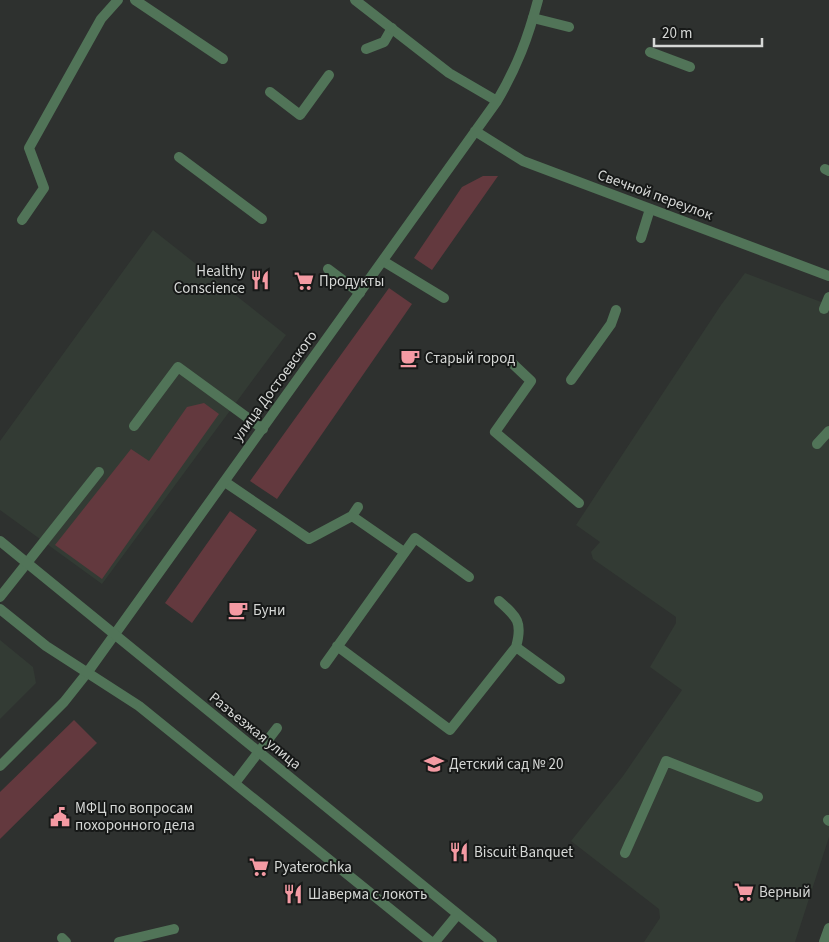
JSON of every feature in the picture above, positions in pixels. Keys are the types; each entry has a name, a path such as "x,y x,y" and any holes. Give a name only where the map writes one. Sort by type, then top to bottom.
{"street":[{"path":"22,220 44,188 28,148 101,19 118,0"},
{"path":"135,0 223,59"},
{"path":"355,0 449,74 497,100"},
{"name":"улица Достоевского","path":"0,766 64,702 88,673 497,100 515,70 538,0"},
{"path":"533,18 569,27"},
{"path":"366,49 384,42 392,28"},
{"path":"650,52 690,67"},
{"path":"270,92 300,115 329,75"},
{"name":"Свечной переулок","path":"475,131 522,161 829,276"},
{"path":"179,157 262,219"},
{"path":"641,238 650,209"},
{"path":"382,261 444,298"},
{"path":"328,269 360,293"},
{"path":"824,309 829,297"},
{"path":"572,380 611,324 616,310"},
{"path":"512,364 531,381 495,432 579,504"},
{"path":"134,426 178,367 262,429"},
{"path":"817,444 829,431"},
{"path":"0,597 99,472"},
{"path":"225,482 309,539 355,511 404,552"},
{"path":"325,664 415,538 469,577"},
{"name":"Разъезжая улица","path":"0,541 492,942"},
{"path":"337,646 450,730 516,647 521,630 515,616 499,601"},
{"path":"0,609 46,646 140,706 433,942 458,914"},
{"path":"516,647 560,679"},
{"path":"235,783 277,728"},
{"path":"625,853 666,761 758,797"},
{"path":"824,942 829,928"},
{"path":"119,942 174,929"}],"shaded area":[{"path":"483,176 498,176 432,270 414,258 462,187"},
{"path":"153,230 286,335 102,584 0,510 0,441"},
{"path":"745,273 829,305 829,837 795,942 644,942 660,918 659,909 571,841 623,776 682,690 650,667 676,623 676,617 593,559 591,552 600,542 576,525 721,305"},
{"path":"389,288 412,304 277,499 250,481"},
{"path":"204,403 219,414 102,579 55,545 131,449 149,461 187,407"},
{"path":"230,511 257,530 192,623 165,603"},
{"path":"0,640 33,667 36,683 0,719"},
{"path":"74,720 97,743 0,839 0,792"}],"place":[{"name":"Healthy Conscience","path":"260,280"},
{"name":"Продукты","path":"304,281"},
{"name":"Старый город","path":"410,358"},
{"name":"Буни","path":"238,610"},
{"name":"Детский сад № 20","path":"434,764"},
{"name":"МФЦ по вопросам похоронного дела","path":"60,817"},
{"name":"Biscuit Banquet","path":"459,852"},
{"name":"Pyaterochka","path":"259,867"},
{"name":"Верный","path":"744,892"},
{"name":"Шаверма с локоть","path":"293,894"}]}
